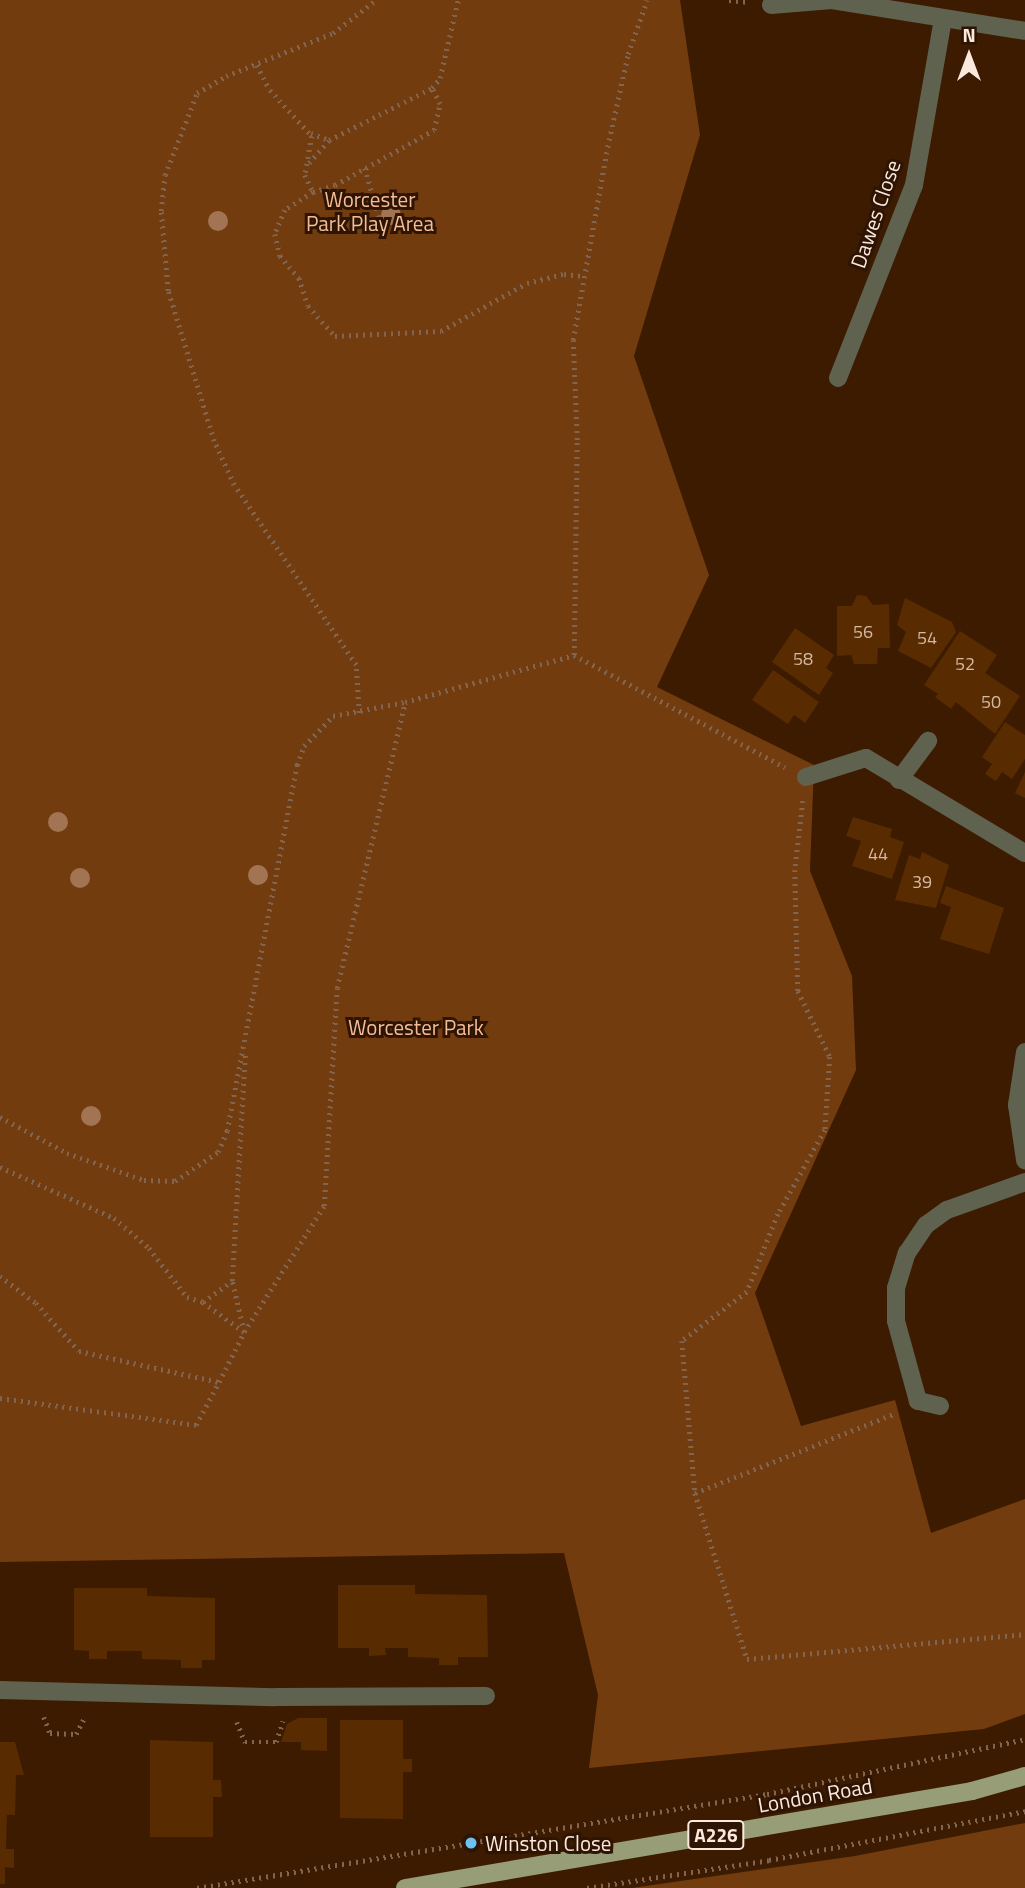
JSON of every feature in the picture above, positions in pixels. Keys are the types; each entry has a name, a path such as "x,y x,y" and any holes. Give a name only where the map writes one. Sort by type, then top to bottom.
{"main road":[{"name":"London Road","path":"405,1888 972,1791 1025,1776"}],"street":[{"path":"771,5 832,0 1025,31"},
{"name":"Dawes Close","path":"838,377 914,185 943,18"},
{"path":"899,780 928,741"},
{"path":"806,777 866,758 1025,853"},
{"path":"1025,1052 1017,1105 1025,1160"},
{"path":"940,1406 918,1401 896,1321 896,1288 907,1253 926,1225 947,1210 1025,1182"},
{"path":"0,1690 276,1697 486,1696"}],"path":[{"path":"359,713 356,665 234,485 195,391 163,265 163,182 186,112 206,87 344,27 376,0"},
{"path":"308,164 330,140 432,88 440,78 458,0"},
{"path":"574,656 577,440 571,376 582,276 628,54 647,0"},
{"path":"257,65 270,90 311,133 330,140"},
{"path":"432,88 440,104 434,130 366,168 313,192 282,215 276,239 283,261 299,278 308,306 338,337 441,331 527,283 564,274 582,276"},
{"path":"311,133 306,180 313,192"},
{"path":"366,168 386,242"},
{"path":"0,1117 119,1174 175,1181 218,1152 228,1131 297,765 318,729 333,716 405,702 574,656 806,777 795,870 798,991 830,1057 825,1130 778,1214 747,1292 682,1341 695,1493 747,1659 1025,1634"},
{"path":"0,1398 196,1425 244,1332 324,1206 337,988 405,702"},
{"path":"244,1332 232,1281 246,1035"},
{"path":"0,1167 114,1218 149,1248 187,1297 203,1302 244,1332"},
{"path":"0,1276 36,1303 79,1351 219,1382"},
{"path":"203,1302 232,1281"},
{"path":"695,1493 905,1409"},
{"path":"197,1888 767,1794 1025,1739"},
{"path":"587,1888 769,1860 1025,1811"}],"green space":[{"name":"Worcester Park","path":"0,0 680,0 700,135 634,356 709,575 657,687 814,765 810,871 852,976 856,1070 755,1293 801,1426 895,1400 931,1533 1025,1499 1025,1714 984,1729 589,1768 598,1695 564,1553 0,1562"},
{"path":"1025,1823 1025,1888 632,1888 855,1856"}],"building":[{"path":"857,595 866,596 873,605 889,604 890,648 878,648 877,664 854,664 851,655 837,656 837,606 852,606"},
{"path":"905,598 952,622 956,632 931,668 898,651 906,632 897,625"},
{"path":"795,628 834,655 826,668 833,673 819,695 772,662"},
{"path":"960,631 997,655 985,673 1020,696 995,734 956,702 951,709 935,697 938,694 924,685"},
{"path":"773,670 819,702 805,723 794,715 788,724 752,700"},
{"path":"1005,722 1025,735 1025,759 1012,779 1002,772 996,781 985,774 992,764 982,757"},
{"path":"1025,772 1025,798 1015,793"},
{"path":"853,817 892,829 890,837 904,842 892,879 852,866 861,841 846,836"},
{"path":"922,852 949,865 936,908 895,900 909,855 920,859"},
{"path":"946,886 1004,908 989,954 940,939 951,907 940,903"},
{"path":"338,1585 415,1585 415,1594 487,1595 488,1657 458,1657 458,1665 439,1665 439,1658 408,1657 408,1648 385,1648 386,1655 369,1656 369,1648 338,1648"},
{"path":"74,1588 147,1588 147,1596 215,1598 215,1660 202,1660 202,1668 181,1668 181,1660 142,1659 142,1651 107,1651 107,1659 89,1659 89,1651 74,1650"},
{"path":"298,1718 327,1718 327,1751 301,1750 301,1742 281,1742 287,1724"},
{"path":"340,1720 403,1720 403,1759 412,1759 412,1772 403,1772 403,1819 340,1818"},
{"path":"150,1740 213,1742 213,1780 221,1780 222,1797 213,1797 213,1837 150,1837"},
{"path":"0,1742 15,1742 24,1775 16,1775 15,1815 7,1815 6,1849 14,1849 14,1868 5,1867 5,1884 0,1884"}],"place":[{"name":"Winston Close","path":"471,1843"}],"park label":[{"name":"Worcester Park Play Area","path":"370,211"}]}
